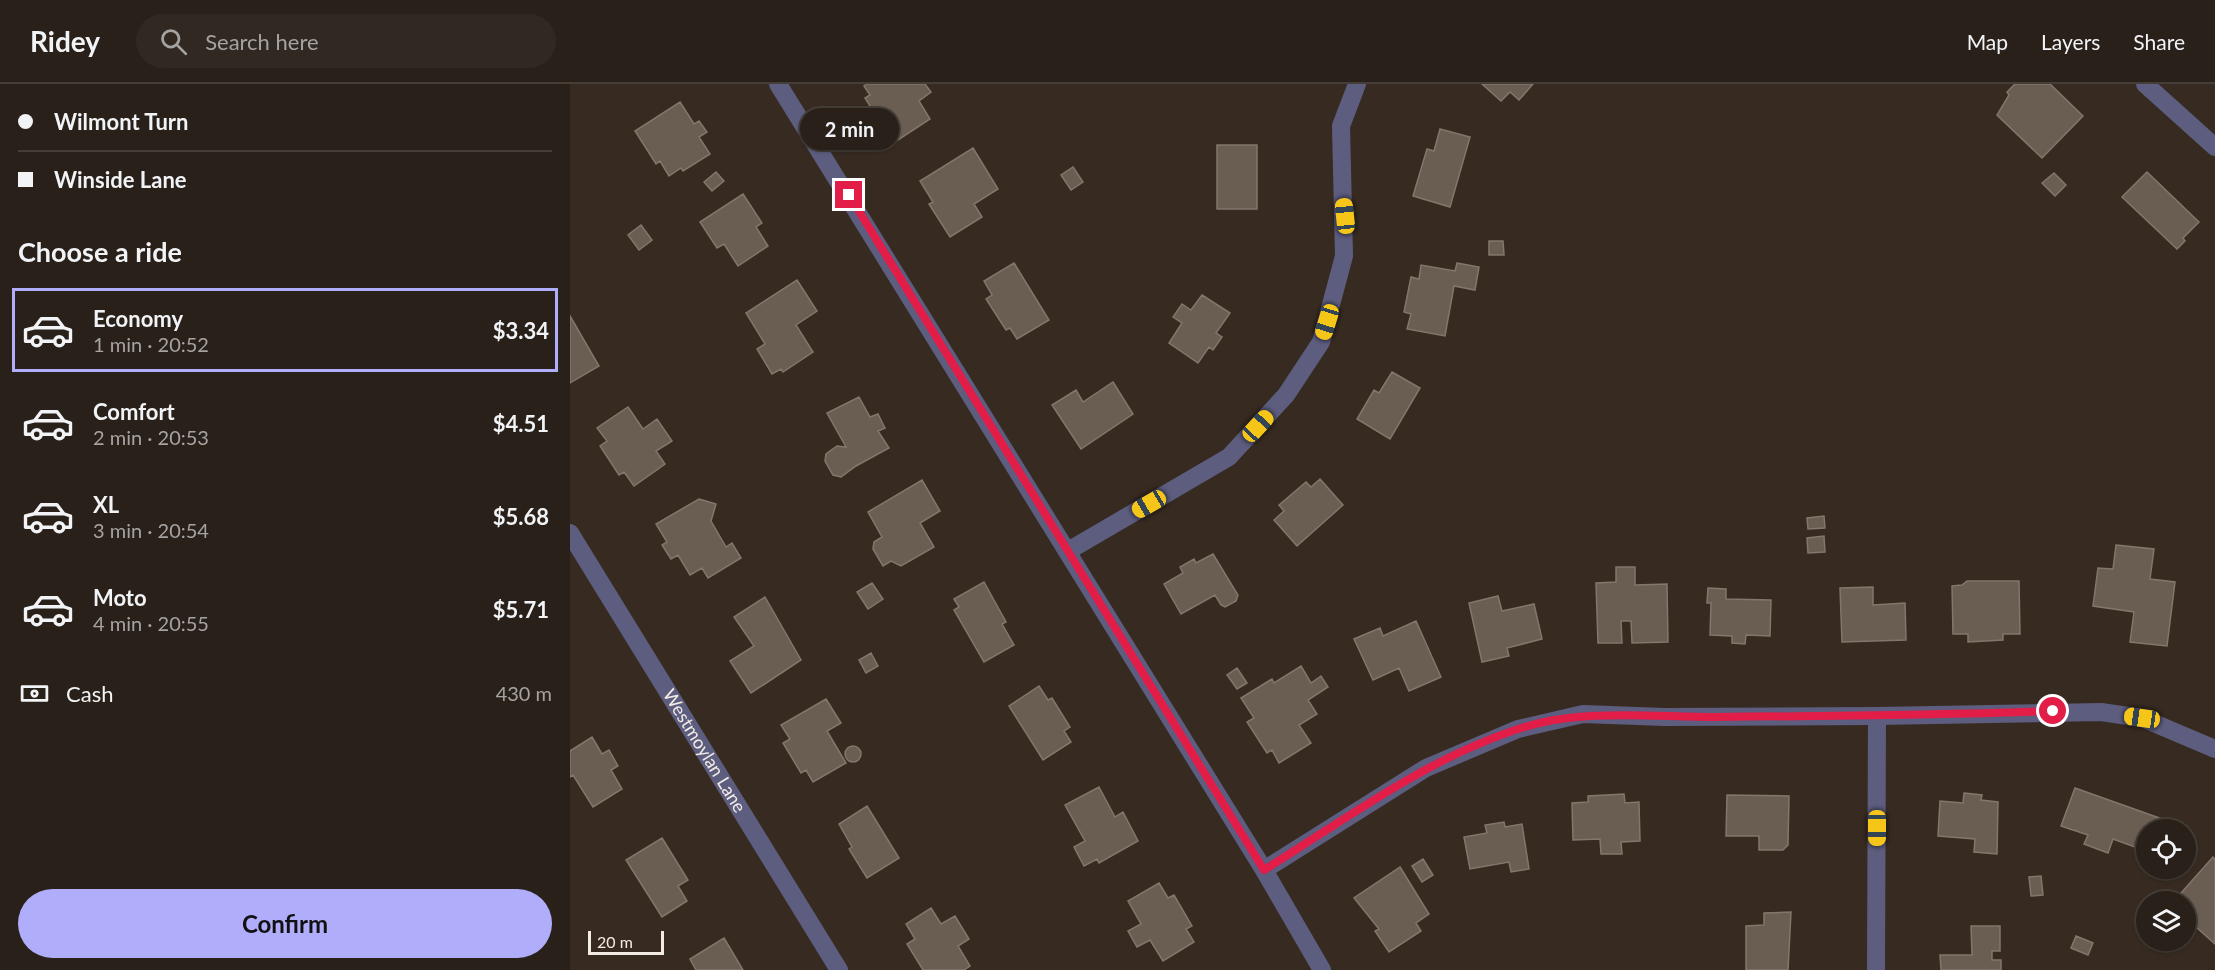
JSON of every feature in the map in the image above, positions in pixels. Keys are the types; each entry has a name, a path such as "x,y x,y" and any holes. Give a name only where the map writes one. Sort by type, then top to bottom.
{"street":[{"path":"778,84 1264,870 1322,970"},
{"path":"1068,551 1229,457 1286,395 1321,342 1344,256 1341,126 1358,84"},
{"path":"2145,84 2215,147"},
{"name":"Westmoylan Lane","path":"570,533 839,970"},
{"path":"1264,870 1426,768 1518,729 1583,714 1664,717 2101,712 2142,718 2215,749"},
{"path":"1876,970 1877,716"}],"building":[{"path":"867,84 925,84 931,92 919,101 930,119 898,140 889,127 885,130 865,98 870,95 864,86"},
{"path":"1482,84 1533,84 1519,100 1510,92 1501,101"},
{"path":"2015,84 2050,84 2083,116 2042,158 1997,115 2009,95 2007,92"},
{"path":"680,102 694,124 699,121 707,132 699,137 710,154 683,171 681,168 669,176 660,161 656,164 635,131"},
{"path":"1440,129 1470,137 1450,207 1413,196 1427,149 1434,151"},
{"path":"1217,145 1257,145 1257,209 1217,209"},
{"path":"973,148 998,189 974,204 982,217 950,237 929,204 933,202 920,181"},
{"path":"1073,167 1083,182 1071,190 1061,175"},
{"path":"716,172 724,181 712,191 704,182"},
{"path":"2147,172 2199,222 2183,238 2185,241 2177,249 2122,197"},
{"path":"2054,173 2066,185 2055,196 2042,183"},
{"path":"743,194 762,223 756,227 768,246 738,266 724,244 717,248 700,222"},
{"path":"641,225 652,240 639,250 628,235"},
{"path":"1489,241 1503,241 1504,255 1489,255"},
{"path":"1014,263 1049,320 1017,339 1010,328 1006,330 986,299 992,295 984,281"},
{"path":"1457,263 1479,267 1475,290 1454,286 1445,336 1407,329 1411,314 1404,312 1411,277 1419,279 1421,265 1455,271"},
{"path":"797,280 817,311 796,325 813,352 783,372 781,369 772,374 757,349 765,344 746,313"},
{"path":"1202,295 1230,313 1216,333 1222,337 1213,350 1209,347 1198,363 1169,343 1182,323 1173,317 1182,304 1191,310"},
{"path":"570,316 599,366 570,383"},
{"path":"1392,372 1420,388 1390,439 1357,419 1374,390 1379,393"},
{"path":"1113,382 1133,414 1081,449 1052,405 1076,390 1083,402"},
{"path":"859,397 870,417 878,414 885,428 878,431 889,448 841,477 833,475 825,461 826,454 837,446 846,447 827,413"},
{"path":"628,407 643,429 657,419 672,441 656,451 665,464 634,486 624,472 619,475 600,446 607,441 597,428"},
{"path":"1320,479 1343,505 1297,546 1274,520 1284,511 1279,505 1306,482 1311,487"},
{"path":"922,480 940,511 920,523 934,547 901,566 891,561 883,566 873,549 874,542 882,537 868,512"},
{"path":"699,499 716,504 711,521 726,547 732,543 741,558 708,578 702,568 690,575 678,555 671,559 662,545 667,542 656,524"},
{"path":"1824,516 1825,528 1808,529 1807,518"},
{"path":"1824,536 1825,552 1808,553 1807,538"},
{"path":"2116,545 2154,549 2150,579 2175,582 2167,646 2130,642 2134,612 2093,606 2098,568 2113,569"},
{"path":"1213,554 1238,595 1236,601 1225,607 1215,595 1181,614 1164,584 1183,573 1180,567 1194,559 1196,563"},
{"path":"1616,567 1635,567 1635,585 1667,584 1668,642 1632,643 1631,621 1621,621 1622,643 1598,643 1596,583 1616,582"},
{"path":"1967,581 2019,581 2020,634 2003,634 2003,640 1968,642 1968,634 1953,634 1952,586 1962,585"},
{"path":"984,582 1006,622 1002,624 1014,645 984,662 954,610 959,607 954,599"},
{"path":"872,583 883,599 868,609 857,592"},
{"path":"1873,587 1873,605 1905,603 1906,640 1842,642 1840,588"},
{"path":"1708,588 1726,589 1726,599 1771,600 1770,636 1746,635 1745,644 1732,643 1732,636 1710,635 1711,603 1707,603"},
{"path":"1498,596 1502,611 1534,604 1542,639 1507,648 1509,656 1482,662 1469,603"},
{"path":"765,597 801,660 751,693 730,661 754,646 734,617"},
{"path":"1416,621 1441,677 1409,691 1399,668 1373,680 1354,639 1380,628 1383,636"},
{"path":"871,653 878,666 866,673 859,660"},
{"path":"1301,666 1311,683 1321,676 1328,687 1308,700 1317,714 1299,725 1311,743 1279,763 1272,750 1267,753 1247,722 1254,718 1241,698 1272,679 1274,683"},
{"path":"1237,668 1247,683 1237,689 1227,675"},
{"path":"1039,686 1048,700 1052,698 1070,727 1064,731 1071,742 1043,760 1009,706"},
{"path":"826,699 841,723 827,731 846,763 813,782 806,770 801,773 783,743 790,739 781,725"},
{"path":"592,737 602,754 609,750 618,766 611,770 622,789 593,807 573,775 570,777 570,751"},
{"path":"853,746 861,754 853,762 845,754"},
{"path":"1099,787 1115,817 1123,812 1138,841 1099,863 1097,859 1084,866 1074,847 1085,841 1065,805"},
{"path":"2075,788 2162,819 2136,819 2136,847 2113,839 2108,853 2084,844 2088,835 2061,826"},
{"path":"1964,793 1982,795 1981,800 1998,802 1997,854 1974,852 1975,839 1938,836 1940,801 1963,803"},
{"path":"1624,794 1625,803 1639,802 1640,841 1621,842 1622,854 1601,854 1600,839 1573,840 1572,803 1588,802 1588,796"},
{"path":"1727,795 1789,796 1788,845 1783,850 1759,850 1759,836 1726,836"},
{"path":"867,806 899,858 867,878 849,849 852,847 839,824"},
{"path":"1504,822 1505,827 1522,824 1529,869 1511,872 1509,862 1470,869 1464,837 1487,833 1485,825"},
{"path":"662,838 688,880 678,886 687,901 662,917 626,860"},
{"path":"2213,857 2215,859 2215,944 2196,927 2196,891 2183,891 2196,879"},
{"path":"1423,859 1433,875 1422,882 1412,866"},
{"path":"1400,867 1429,914 1416,923 1421,931 1389,952 1375,931 1379,929 1354,898"},
{"path":"2041,876 2043,895 2031,896 2029,877"},
{"path":"1159,883 1168,898 1174,895 1192,926 1186,929 1194,942 1163,961 1150,940 1137,947 1128,931 1141,924 1128,901"},
{"path":"931,908 941,924 955,916 969,939 958,946 970,966 964,970 923,970 907,944 915,939 906,924"},
{"path":"1791,912 1788,970 1746,970 1746,926 1764,925 1764,913"},
{"path":"1971,926 2000,926 2000,951 1992,951 1992,960 2001,960 2001,970 1941,970 1940,955 1972,955"},
{"path":"2076,936 2093,943 2088,955 2071,948"},
{"path":"724,938 743,970 696,970 690,959"}],"route":[{"path":"849,195 1264,870 1426,768 1518,729 1583,714 1664,717 1830,717 2053,711"}]}
